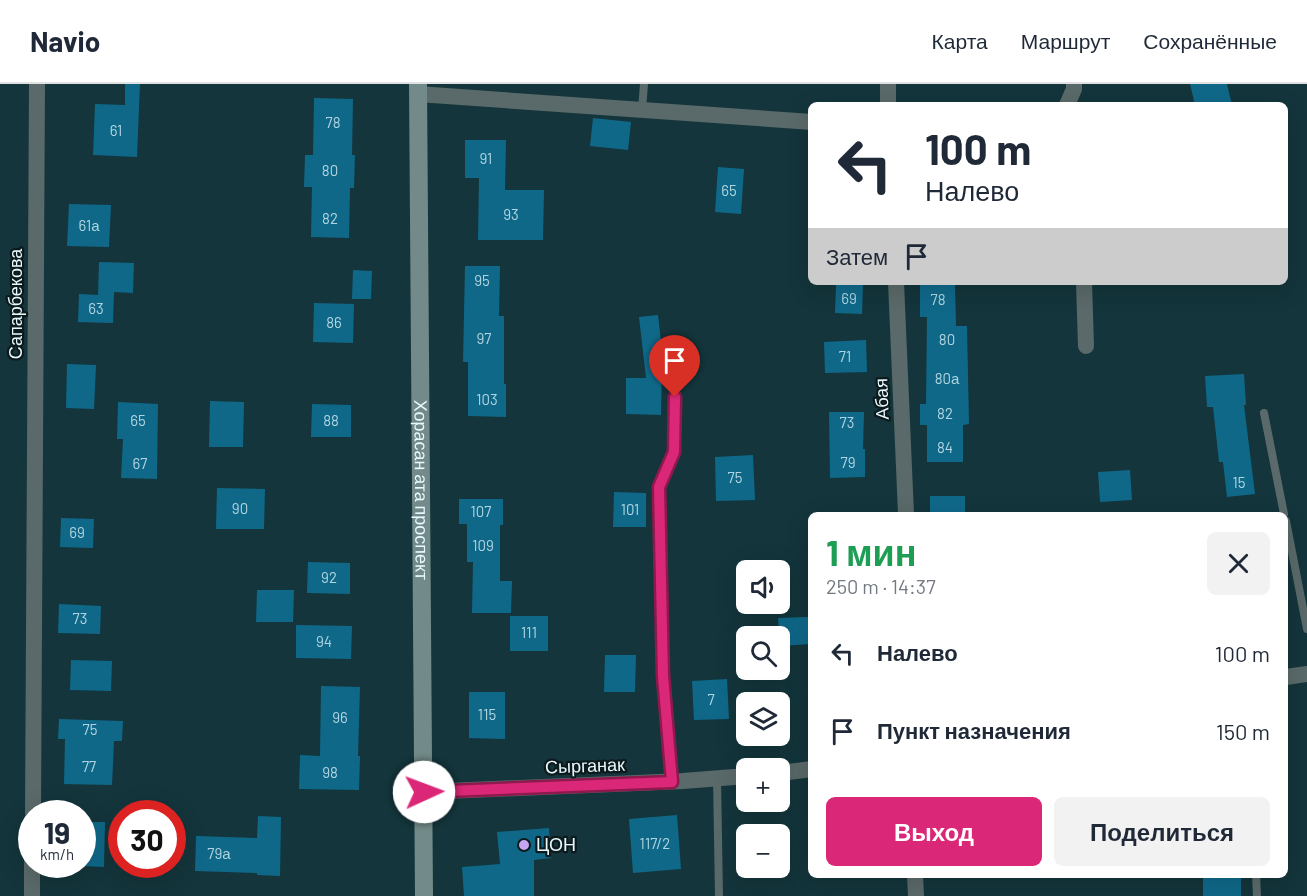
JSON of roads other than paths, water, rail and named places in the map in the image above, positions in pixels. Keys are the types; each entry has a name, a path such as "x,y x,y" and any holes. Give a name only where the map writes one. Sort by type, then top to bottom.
{"main road":[{"name":"Хорасан ата проспект","path":"418,89 424,896"}],"street":[{"name":"Сапарбекова","path":"33,800 37,84"},
{"path":"888,84 888,102"},
{"path":"418,89 642,110 808,122"},
{"name":"Абая","path":"896,285 906,512"},
{"path":"1084,285 1086,346"},
{"path":"1288,677 1307,674"},
{"path":"790,771 808,769"},
{"name":"Сырганак","path":"424,792 672,782 736,777"},
{"path":"32,878 32,896"},
{"path":"915,878 916,896"}],"lane":[{"path":"642,110 644,84"},
{"path":"672,782 663,676 659,487 674,452 675,397"},
{"path":"1264,413 1284,512"},
{"path":"1288,531 1307,628"},
{"path":"717,778 719,896"},
{"path":"1256,878 1257,896"}],"place":[{"name":"ЦОН","path":"524,845"}]}
